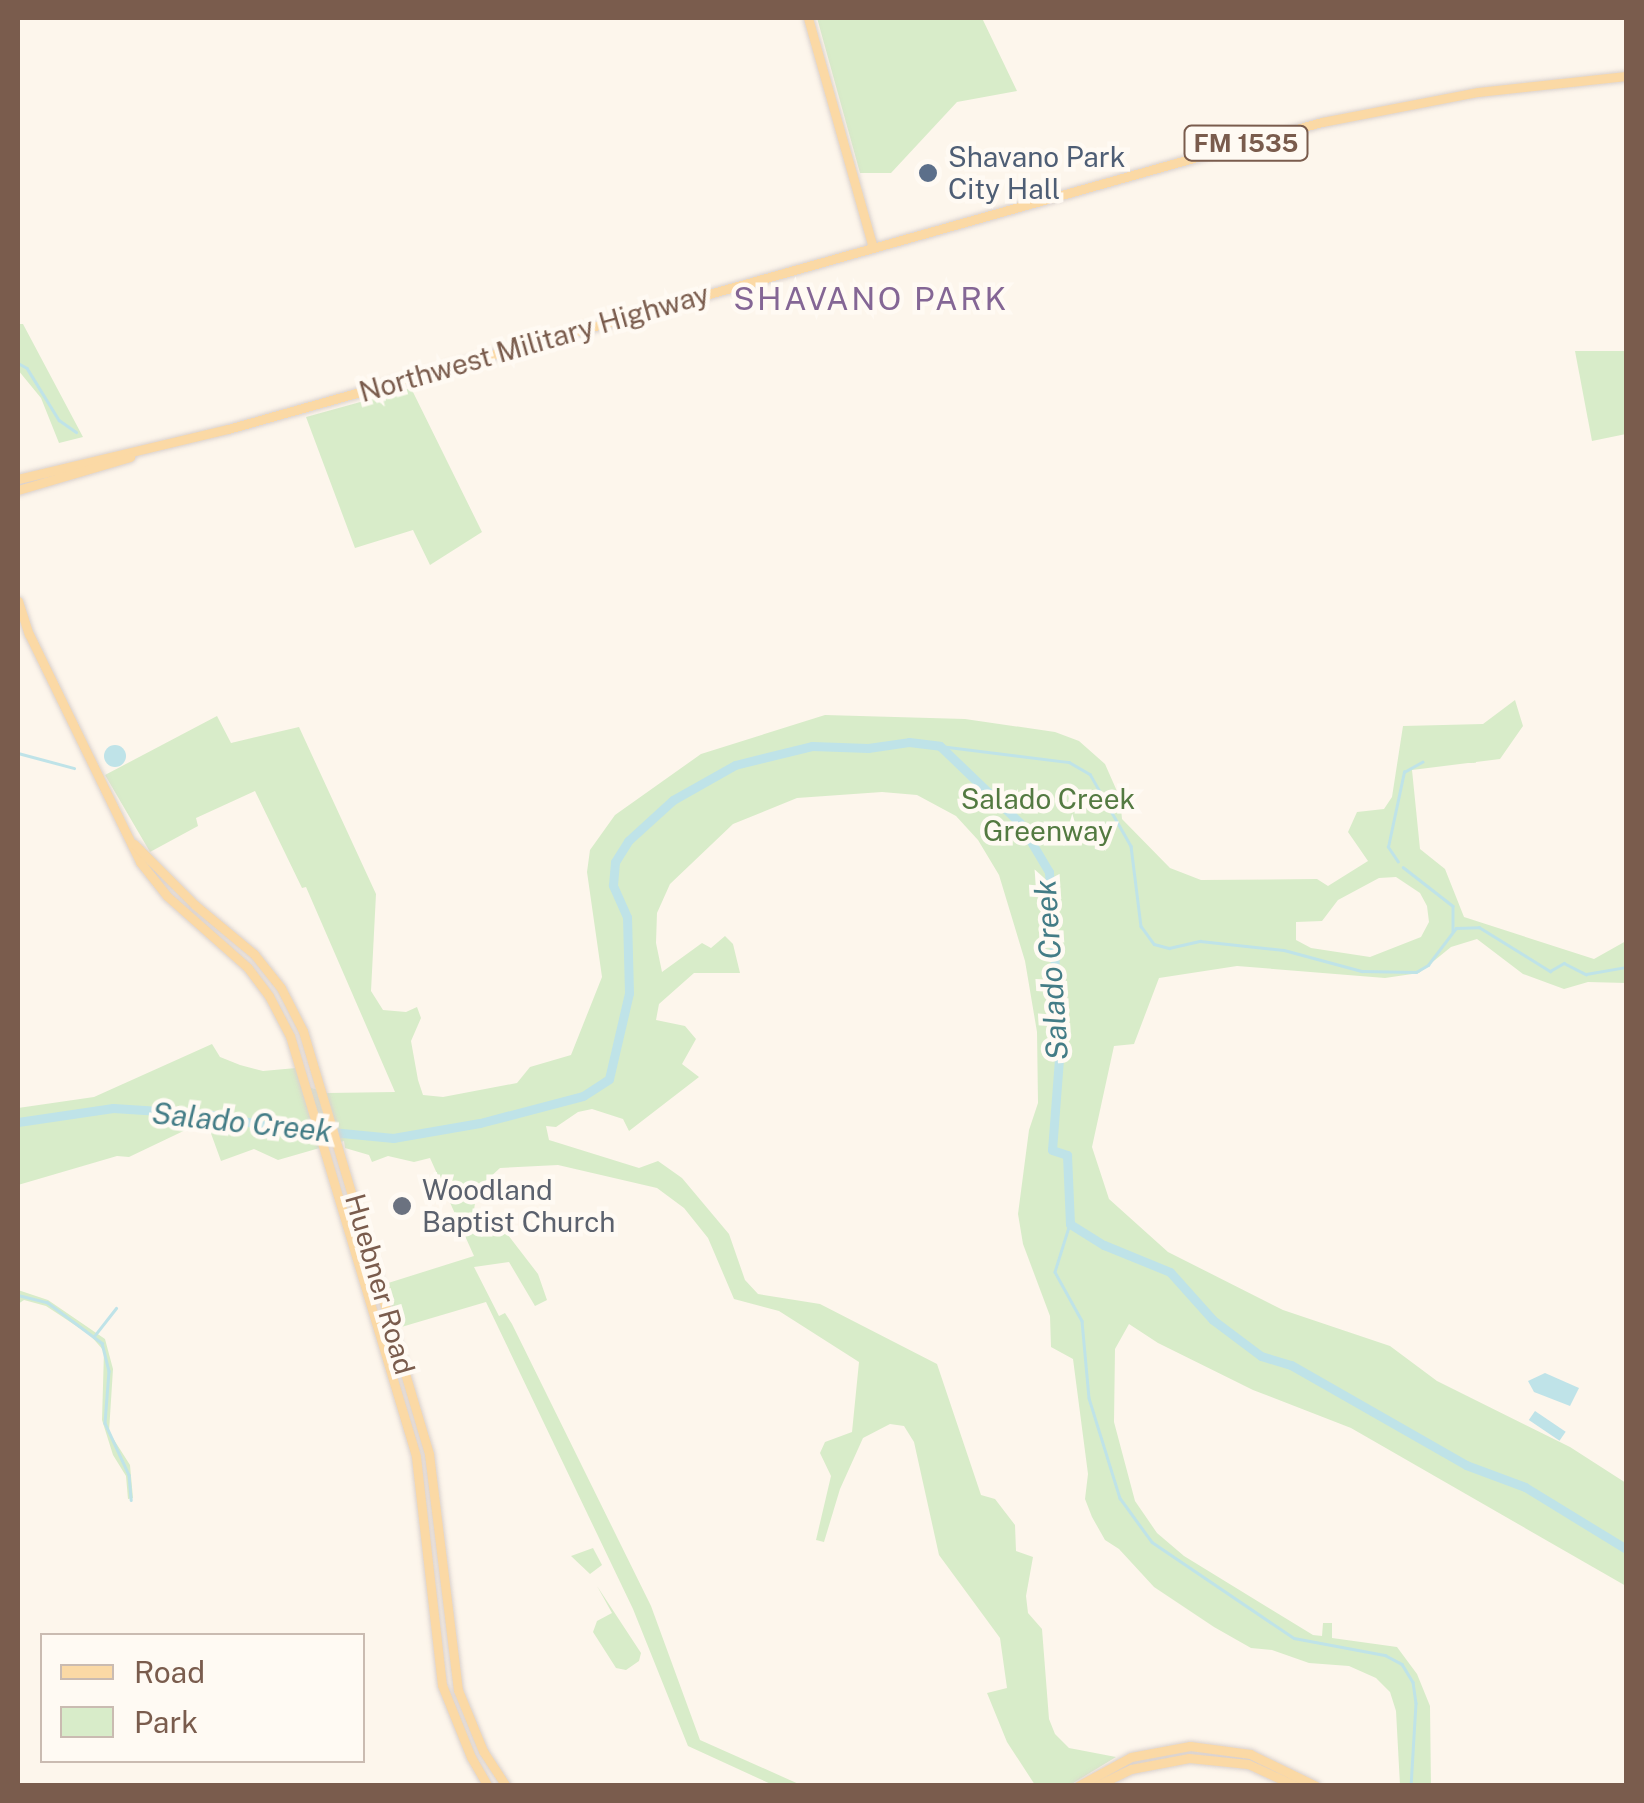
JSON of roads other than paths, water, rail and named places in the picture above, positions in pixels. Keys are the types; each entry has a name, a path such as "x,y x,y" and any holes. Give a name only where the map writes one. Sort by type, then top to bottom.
{"main road":[{"path":"808,18 873,247"},
{"name":"Northwest Military Highway","path":"18,479 141,452 1322,122 1478,92 1626,76"},
{"name":"Northwest Military Highway","path":"18,490 110,466 141,452"},
{"name":"Huebner Road","path":"18,601 29,634 140,862 174,902 237,956 270,996 290,1036 416,1456 438,1658 453,1718 488,1786"},
{"name":"Huebner Road","path":"18,622 29,634"},
{"name":"Huebner Road","path":"132,842 182,893 234,934 281,988 303,1031 429,1454 458,1690 482,1751 506,1786"},
{"path":"174,902 182,893"},
{"path":"334,1181 348,1177"},
{"path":"363,1275 378,1277"},
{"path":"1078,1786 1131,1757 1190,1746 1250,1754 1316,1786"},
{"path":"1096,1786 1131,1769 1188,1758 1248,1764 1296,1786"}],"water":[{"path":"115,745 123,748 123,764 115,767 107,764 104,756 107,748"},
{"path":"1545,1373 1579,1388 1570,1406 1534,1392 1528,1381"},
{"path":"1535,1411 1566,1432 1560,1441 1529,1420"}],"waterway":[{"path":"18,363 27,368 59,420 76,432"},
{"name":"Salado Creek","path":"18,1122 113,1108 207,1114 269,1126 393,1138 480,1123 583,1096 609,1079 629,993 627,917 613,885 615,862 628,841 673,800 735,765 812,746 868,748 909,742 940,746 1020,823 1049,872 1060,1046 1052,1150 1067,1155 1070,1224 1104,1245 1170,1272 1213,1320 1261,1356 1291,1365 1466,1465 1525,1487 1626,1549"},
{"path":"940,746 1069,762 1090,774 1131,846 1141,926 1154,944 1169,948 1200,941 1284,950 1362,971 1416,972 1428,965 1456,928 1479,927 1550,971 1564,963 1586,974 1626,967"},
{"path":"18,753 74,768"},
{"path":"1398,862 1388,847 1404,772 1422,762"},
{"path":"1403,867 1453,906 1453,931"},
{"path":"1070,1224 1055,1272 1082,1321 1089,1398 1120,1498 1152,1542 1294,1638 1385,1655 1402,1664 1413,1682 1416,1703 1411,1786"},
{"path":"18,1295 47,1302 102,1343 109,1371 105,1423 129,1475 131,1500"},
{"path":"95,1335 116,1308"}],"place":[{"name":"Shavano Park City Hall","path":"928,173"},
{"name":"Woodland Baptist Church","path":"402,1206"}],"district":[{"name":"SHAVANO PARK","path":"871,299"}],"park label":[{"name":"Salado Creek Greenway","path":"1048,815"}]}
